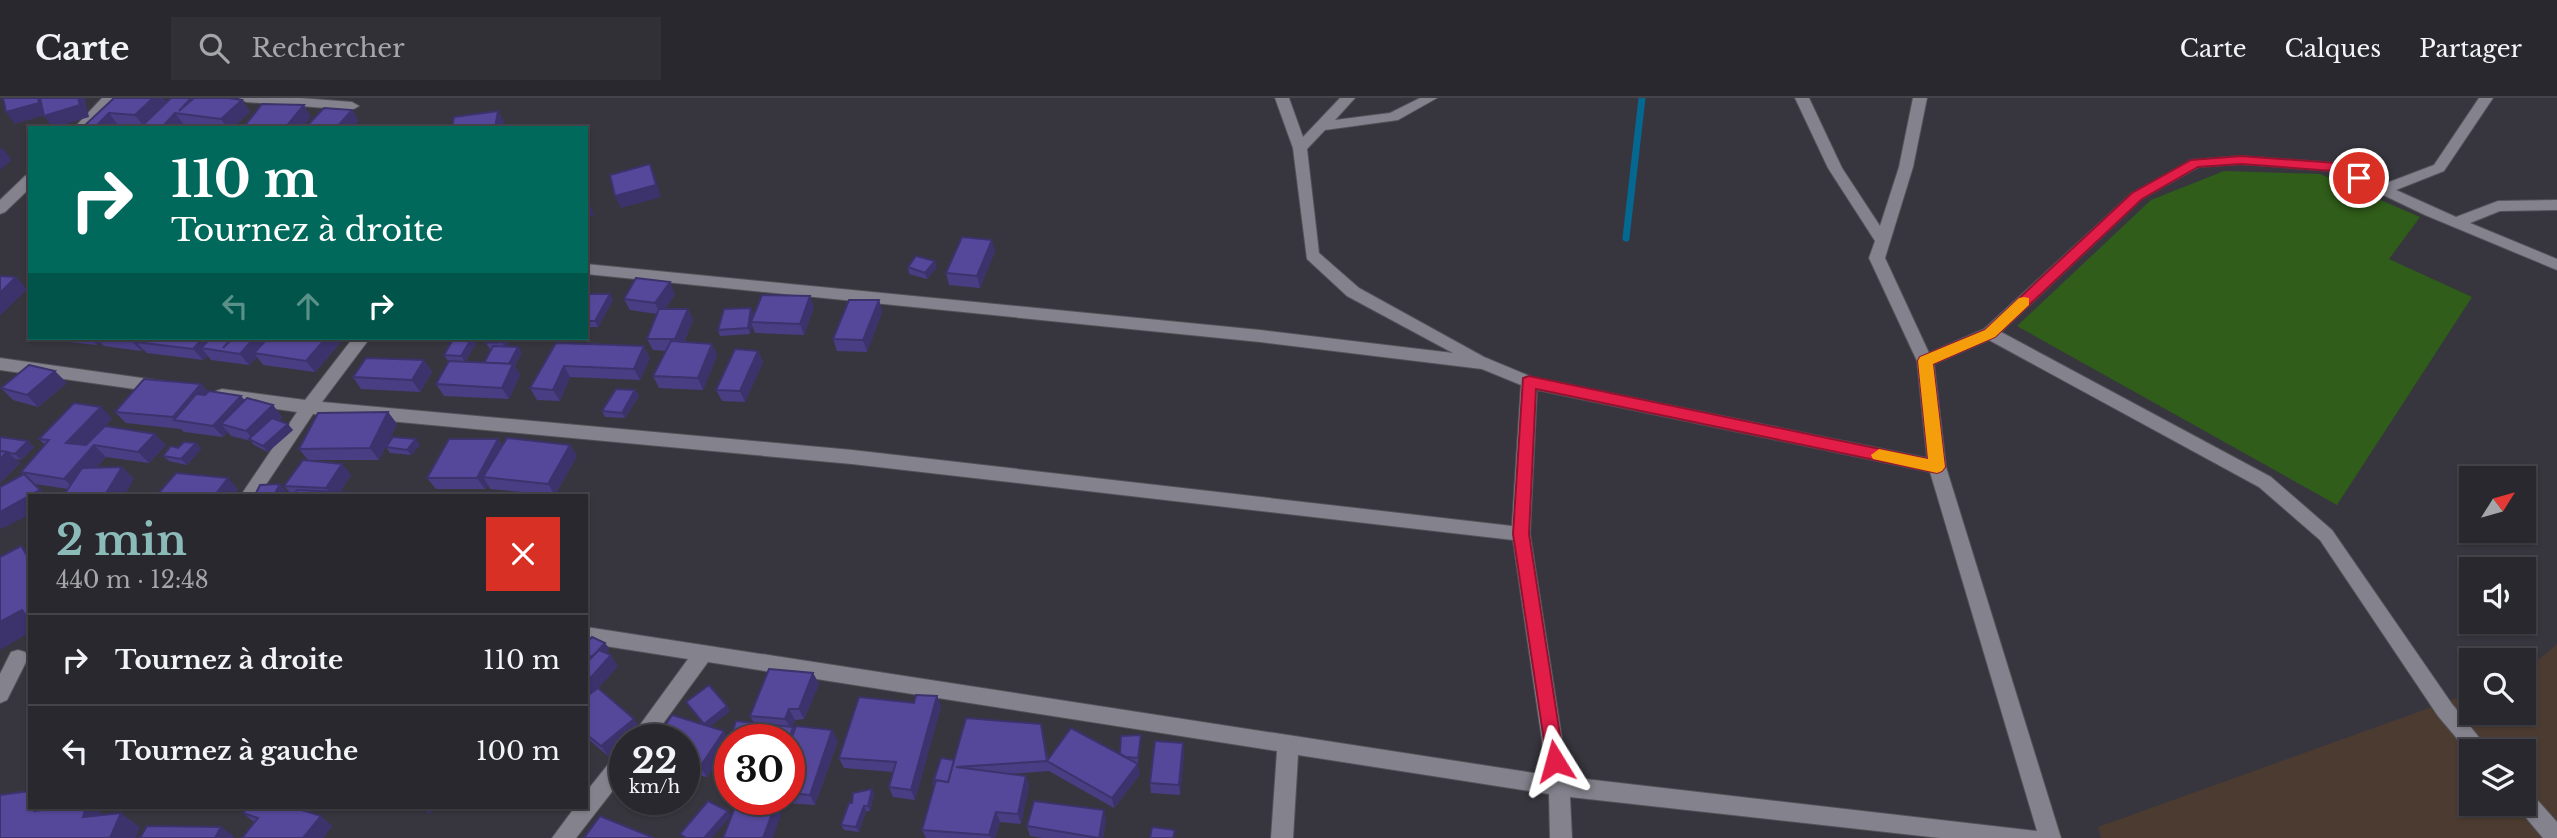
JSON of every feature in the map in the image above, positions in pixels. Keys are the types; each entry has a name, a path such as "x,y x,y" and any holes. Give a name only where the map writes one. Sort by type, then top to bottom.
{"street":[{"path":"83,126 110,98"},
{"path":"246,98 352,106"},
{"path":"1282,98 1300,148 1312,255 1353,292 1485,363 1529,382 1937,467"},
{"path":"1300,148 1348,98"},
{"path":"1321,126 1393,117 1430,98"},
{"path":"1802,98 1835,168 1882,241"},
{"path":"1920,98 1906,167 1877,258 1926,361 1937,467 2050,838"},
{"path":"2383,190 2439,168 2486,98"},
{"path":"1926,361 1990,333 2137,196 2196,163 2241,160 2336,167 2456,223 2557,265"},
{"path":"6,199 28,181"},
{"path":"6,199 28,202"},
{"path":"2456,223 2498,206 2557,205"},
{"path":"588,269 1260,336 1485,363"},
{"path":"1990,333 2265,482 2326,535 2445,710 2470,739"},
{"path":"251,494 309,407 360,340"},
{"path":"0,364 175,388"},
{"path":"1529,382 1521,534 1559,786 1561,838"},
{"path":"202,392 309,407 852,457 1521,534"},
{"path":"588,635 1559,786 2030,838"},
{"path":"651,724 704,653"},
{"path":"0,694 16,658"},
{"path":"1282,838 1288,744"},
{"path":"588,806 609,779"},
{"path":"563,838 586,809"},
{"path":"2536,814 2557,838"}],"shaded area":[{"path":"2557,644 2557,838 2101,838 2098,827 2459,697 2459,725 2536,725 2536,662"}],"green space":[{"path":"2224,171 2320,174 2420,217 2389,259 2472,297 2337,505 2017,326 2151,200"}],"building":[{"path":"3,98 38,98 39,103 6,112"},
{"path":"40,98 78,98 80,105 44,116"},
{"path":"114,98 153,98 135,115 109,113 96,126 84,126"},
{"path":"171,98 191,98 179,111 194,98 242,100 221,119 175,113 163,126 142,126"},
{"path":"262,104 304,105 287,126 245,126"},
{"path":"324,108 352,110 338,126 307,126"},
{"path":"498,111 495,126 452,126 454,117"},
{"path":"650,164 656,185 615,196 610,175"},
{"path":"962,237 992,240 977,276 946,273"},
{"path":"916,256 935,261 925,273 908,267"},
{"path":"0,276 16,277 0,293"},
{"path":"636,278 670,282 655,303 624,299"},
{"path":"610,294 595,321 588,321 588,296"},
{"path":"762,295 810,296 800,324 751,322"},
{"path":"849,300 879,300 863,340 833,339"},
{"path":"751,308 748,328 718,330 724,309"},
{"path":"659,309 688,309 675,339 647,339"},
{"path":"138,340 201,340 193,349 136,342"},
{"path":"209,340 230,340 223,348 231,340 252,340 240,354 201,348"},
{"path":"266,340 324,340 306,361 254,353"},
{"path":"453,340 471,340 461,356 444,355"},
{"path":"488,340 503,340 502,342 486,343"},
{"path":"671,341 712,344 698,378 653,376"},
{"path":"556,343 644,346 634,369 564,366 553,390 530,388"},
{"path":"493,346 518,347 509,364 484,363"},
{"path":"735,349 758,351 740,391 716,390"},
{"path":"366,358 424,360 412,380 353,377"},
{"path":"449,361 513,364 502,388 436,384"},
{"path":"29,365 55,371 27,395 1,388"},
{"path":"144,379 201,384 173,417 115,412"},
{"path":"616,389 635,390 622,413 602,411"},
{"path":"209,391 241,396 213,426 174,420 196,394 205,395"},
{"path":"247,398 273,405 246,431 221,424"},
{"path":"74,403 101,407 66,443 86,445 105,426 155,434 138,452 94,445 64,479 21,472 49,440 39,439"},
{"path":"388,412 370,448 299,449 318,413"},
{"path":"272,418 288,424 263,446 249,439"},
{"path":"0,437 28,441 15,454 0,451"},
{"path":"393,437 416,439 407,450 386,447"},
{"path":"507,438 570,445 548,484 483,477"},
{"path":"449,439 498,439 477,478 427,478"},
{"path":"184,442 196,443 181,459 163,456 171,446 178,448"},
{"path":"303,460 342,464 326,488 284,486"},
{"path":"122,467 106,494 65,494 82,468"},
{"path":"176,473 228,478 216,494 158,494"},
{"path":"24,474 40,490 28,494 28,497 0,512 0,487"},
{"path":"280,484 275,494 256,494 260,485"},
{"path":"297,490 354,493 353,494 295,494"},
{"path":"21,546 28,557 28,615 22,610 0,622 0,557"},
{"path":"592,637 605,643 592,657 588,655 588,641"},
{"path":"599,650 611,655 588,681 588,658"},
{"path":"769,669 813,673 799,709 789,709 785,719 750,716"},
{"path":"709,685 727,706 704,724 686,702"},
{"path":"598,688 634,719 628,724 609,724 609,739 601,746 588,736 588,696"},
{"path":"916,695 937,696 911,790 889,787 896,762 839,758 859,697 914,703"},
{"path":"672,715 714,728 714,746 700,767 700,724 666,724"},
{"path":"966,718 1041,724 1047,761 956,767 1026,776 1018,814 996,812 989,835 922,830 936,780 948,782"},
{"path":"736,721 764,724 735,724"},
{"path":"805,727 832,730 810,795 805,795"},
{"path":"1071,728 1138,764 1112,798 1047,761"},
{"path":"1141,735 1138,758 1120,754 1121,736"},
{"path":"1155,741 1183,743 1179,785 1150,783"},
{"path":"941,758 954,760 948,782 936,780 933,783"},
{"path":"872,789 868,806 864,806 856,827 841,825 849,803 852,803 853,793"},
{"path":"28,791 28,809 36,809 35,811 85,809 83,817 121,813 110,838 0,838 0,795"},
{"path":"708,801 714,804 714,815 724,815 704,838 686,838 680,834 696,815 700,815 700,810"},
{"path":"1034,801 1104,810 1099,838 1027,826"},
{"path":"246,809 298,809 321,816 303,838 242,838 258,818 243,813"},
{"path":"732,815 771,815 763,838 723,838"},
{"path":"600,816 654,838 584,838"},
{"path":"147,826 221,827 215,838 140,838"},
{"path":"1152,827 1175,830 1173,838 1150,838"}],"waterway":[{"path":"1626,238 1642,98"}],"slow traffic":[{"path":"1879,455 1937,467 1926,361 1990,333 2024,302"}],"route":[{"path":"1555,761 1521,534 1529,382 1937,467 1926,361 1990,333 2137,196 2196,163 2241,160 2336,167 2359,178"}]}
